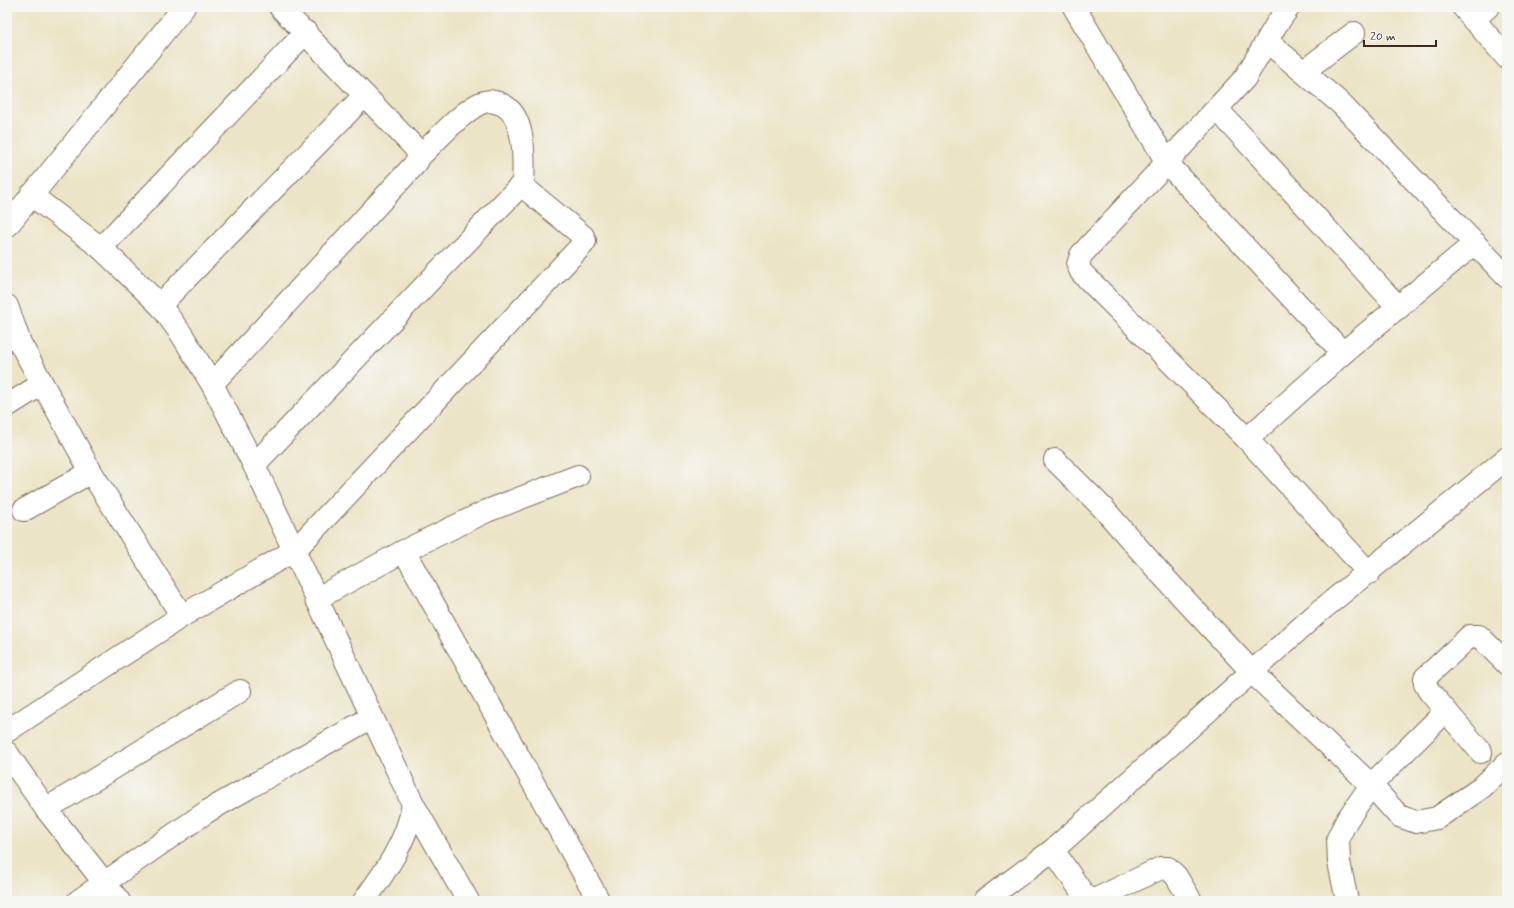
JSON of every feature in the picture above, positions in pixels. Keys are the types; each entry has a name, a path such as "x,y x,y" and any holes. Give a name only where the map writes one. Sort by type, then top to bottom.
{"street":[{"path":"7,226 184,7"},
{"path":"280,7 306,32 364,96 415,148 419,157"},
{"path":"1074,7 1168,164 1343,353"},
{"path":"1289,7 1276,24 1268,42 1246,78 1168,164 1081,255 1078,265 1081,272 1246,439 1368,573"},
{"path":"1475,11 1507,58"},
{"path":"101,248 306,32"},
{"path":"1304,71 1354,33"},
{"path":"1268,42 1340,103 1507,277"},
{"path":"160,305 364,96"},
{"path":"212,384 417,162 419,157 471,109 482,103 494,101 508,107 517,121 525,153 523,187"},
{"path":"1217,109 1399,308"},
{"path":"254,465 516,190 523,187"},
{"path":"7,731 182,616 294,550 585,241 583,236 523,187"},
{"path":"31,195 101,248 160,305 182,335 212,384 254,465 414,804 468,901"},
{"path":"1246,439 1343,353 1399,308 1475,243"},
{"path":"7,306 20,343 91,472 182,616"},
{"path":"7,406 42,384"},
{"path":"984,901 1053,850 1314,616 1507,458"},
{"path":"1055,460 1102,507 1161,574 1252,672 1371,785 1399,816 1411,821 1423,822 1437,818 1480,788 1507,763"},
{"path":"24,510 91,472"},
{"path":"316,598 404,551 487,511 578,476"},
{"path":"404,551 599,901"},
{"path":"1481,752 1429,691 1425,684 1425,678 1470,636 1479,636 1507,664"},
{"path":"46,809 240,691"},
{"path":"1347,901 1339,862 1338,838 1347,820 1371,785 1446,711"},
{"path":"78,901 208,811 372,717"},
{"path":"7,753 46,809 119,901"},
{"path":"373,896 404,837 411,820 414,804"},
{"path":"1053,850 1088,901"},
{"path":"1092,901 1161,868 1168,868 1176,876 1191,901"}]}
